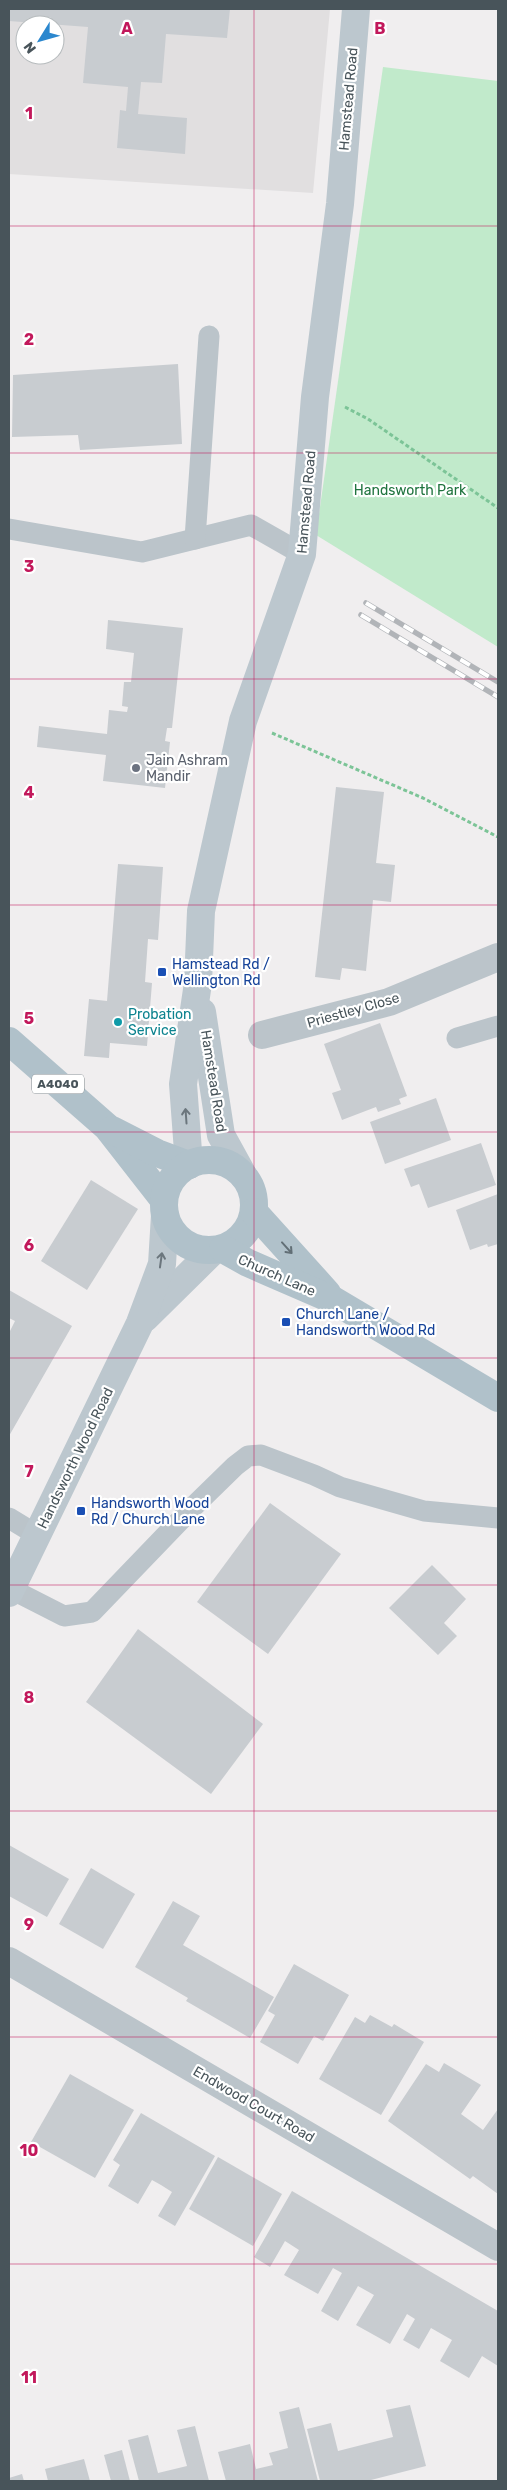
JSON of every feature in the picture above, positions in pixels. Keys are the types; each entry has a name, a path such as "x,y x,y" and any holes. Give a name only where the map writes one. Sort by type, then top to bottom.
{"main road":[{"name":"Hamstead Road","path":"189,1164 184,1084 198,983 201,911 243,721 302,554 315,397 340,204 356,9"},
{"name":"Hamstead Road","path":"198,983 221,1135 243,1175"},
{"name":"A4040","path":"9,1041 107,1127 164,1208"},
{"name":"A4040","path":"107,1127 158,1152 189,1164"},
{"path":"206,1160 220,1161 233,1166 243,1175 254,1196 254,1212 250,1225 244,1235 235,1243 218,1250 191,1247 180,1240 172,1231 164,1208 170,1181 189,1164 206,1160"},
{"name":"Handsworth Wood Road","path":"10,1591 140,1323 162,1264 164,1208"},
{"name":"Church Lane","path":"254,1212 333,1300"},
{"name":"Handsworth Wood Road","path":"140,1323 218,1250"},
{"name":"Church Lane","path":"218,1250 333,1300 498,1398"}],"street":[{"name":"Priestley Close","path":"262,1035 388,1002 498,957"},
{"name":"Endwood Court Road","path":"9,1962 498,2246"}],"lane":[{"path":"194,539 209,336"},
{"path":"9,529 142,552 251,525 302,554"},
{"path":"457,1038 498,1026"},
{"path":"10,1591 64,1616 92,1612 201,1499 248,1456 262,1456 314,1475 340,1487 424,1511 498,1518"},
{"path":"9,1518 37,1535"}],"path":[{"path":"340,404 368,419 498,508"},
{"path":"243,721 423,798 498,837"}],"shaded area":[{"path":"9,9 330,9 313,193 9,174"}],"green space":[{"name":"Handsworth Park","path":"383,67 498,81 498,647 316,535"}],"building":[{"path":"9,9 230,9 227,38 166,34 162,83 141,82 138,114 187,118 185,154 117,148 120,110 126,111 128,87 83,83 88,27 65,25 65,15 15,15 15,21 9,21"},
{"path":"178,364 182,444 80,450 78,435 12,437 13,375"},
{"path":"108,620 183,628 172,728 167,728 165,741 170,742 165,788 103,781 106,755 37,747 39,726 107,734 109,710 127,712 128,707 122,706 124,682 131,682 134,653 106,649"},
{"path":"336,787 384,792 376,863 395,865 391,902 373,900 366,971 342,968 340,980 315,977"},
{"path":"118,864 163,867 158,940 148,939 145,982 152,983 147,1046 110,1043 109,1058 84,1056 89,999 107,1001"},
{"path":"380,1023 407,1096 399,1099 401,1104 378,1112 376,1107 342,1120 332,1093 341,1090 324,1044"},
{"path":"436,1098 451,1140 385,1164 370,1122"},
{"path":"481,1143 496,1185 428,1208 419,1184 411,1187 404,1169"},
{"path":"91,1180 138,1209 87,1290 41,1261"},
{"path":"498,1194 498,1244 488,1247 487,1244 470,1250 456,1210"},
{"path":"9,1290 72,1326 9,1436 9,1333 15,1321 9,1318"},
{"path":"270,1503 341,1554 268,1654 197,1602"},
{"path":"432,1565 466,1599 444,1623 457,1636 438,1655 389,1608"},
{"path":"138,1629 263,1724 211,1794 86,1702"},
{"path":"9,1845 69,1879 47,1917 9,1896"},
{"path":"91,1868 135,1894 103,1949 59,1924"},
{"path":"173,1901 200,1916 183,1945 274,1997 250,2038 186,2001 188,1998 135,1967"},
{"path":"294,1964 349,1995 323,2041 314,2036 298,2064 260,2042 275,2015 268,2011"},
{"path":"370,2015 392,2027 394,2024 424,2042 381,2115 319,2079 355,2017 365,2023"},
{"path":"444,2063 481,2085 461,2114 483,2130 498,2109 498,2194 473,2176 470,2179 388,2121 426,2064 439,2072"},
{"path":"70,2074 134,2110 95,2178 31,2142"},
{"path":"141,2113 215,2156 175,2226 158,2216 172,2192 161,2185 152,2180 138,2204 108,2186 120,2165 113,2160"},
{"path":"218,2157 282,2194 253,2246 189,2209"},
{"path":"292,2191 498,2311 498,2366 482,2356 469,2378 440,2361 452,2340 431,2328 419,2349 403,2340 415,2319 407,2314 390,2344 356,2325 374,2295 358,2286 338,2321 321,2311 342,2273 333,2268 318,2294 284,2275 299,2250 285,2241 270,2267 254,2257"},
{"path":"410,2405 426,2466 367,2481 320,2481 307,2429 331,2423 338,2451 393,2437 386,2410"},
{"path":"299,2407 318,2481 226,2481 218,2452 250,2444 256,2469 273,2465 269,2453 288,2448 279,2412"},
{"path":"195,2426 209,2481 139,2481 128,2440 148,2435 158,2473 187,2466 177,2430"},
{"path":"122,2450 130,2481 111,2481 104,2455"},
{"path":"84,2459 90,2481 48,2481 45,2469"},
{"path":"22,2474 24,2481 9,2481 9,2478"}],"railway":[{"path":"366,603 498,682"},
{"path":"361,615 498,697"}],"place":[{"name":"Jain Ashram Mandir","path":"136,768"},
{"name":"Hamstead Rd / Wellington Rd","path":"162,972"},
{"name":"Probation Service","path":"118,1022"},
{"name":"Church Lane / Handsworth Wood Rd","path":"286,1322"},
{"name":"Handsworth Wood Rd / Church Lane","path":"81,1511"}]}
